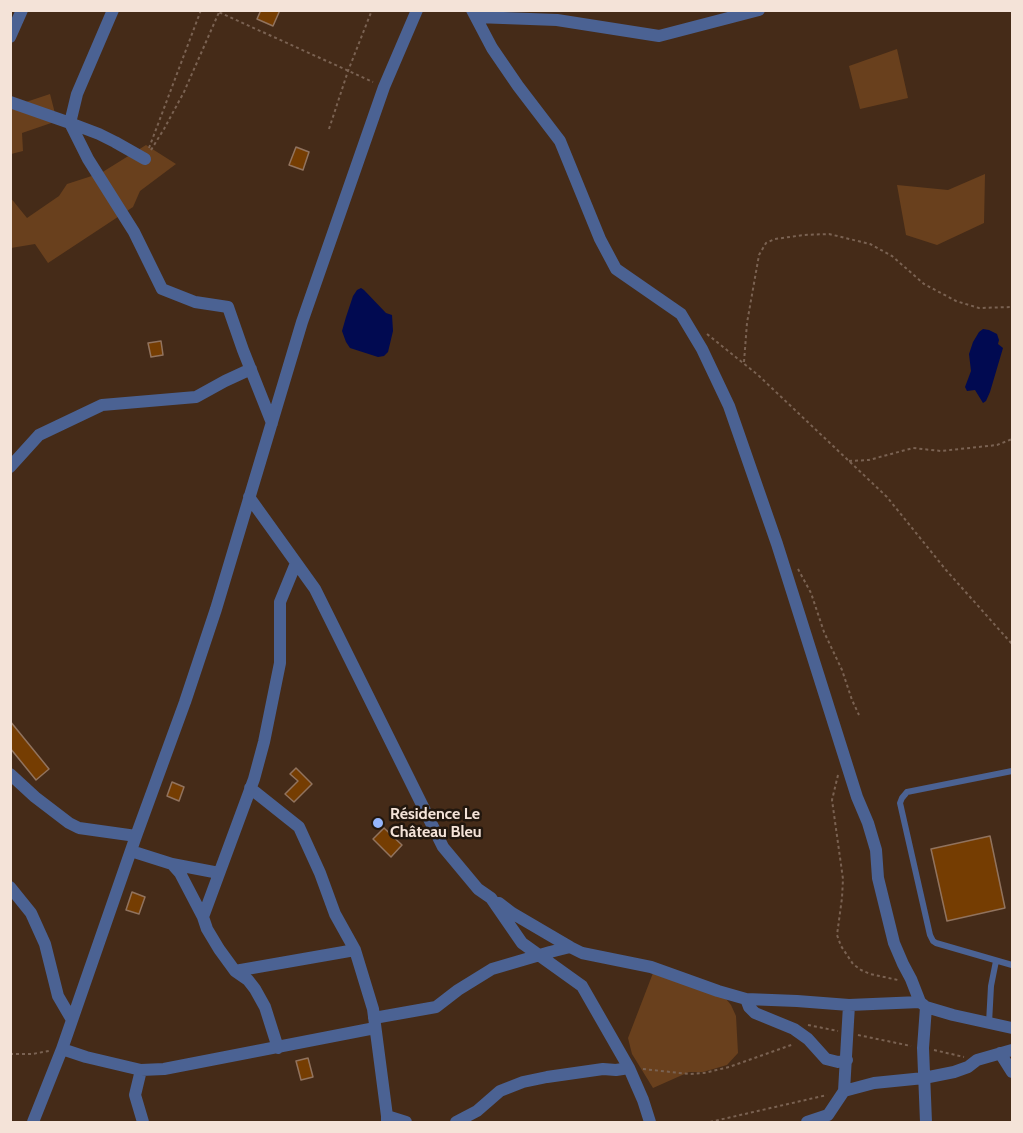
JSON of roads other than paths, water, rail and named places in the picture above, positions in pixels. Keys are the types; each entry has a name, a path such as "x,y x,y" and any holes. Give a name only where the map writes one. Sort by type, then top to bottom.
{"street":[{"path":"10,37 22,10"},
{"path":"113,10 77,94 70,123 88,159 134,232 162,289 195,302 228,307 272,423"},
{"path":"33,1122 62,1049 185,702 302,322 384,87 417,10"},
{"path":"474,14 557,20 659,36 729,14 759,10"},
{"path":"474,14 492,48 560,141 600,240 616,269 681,314 702,349 729,406 777,544 857,798 868,823 876,850 878,878 894,944 923,1004 926,1122"},
{"path":"10,102 70,123 115,142 145,159"},
{"path":"10,466 39,435 102,405 196,397 251,369"},
{"path":"249,497 315,589 443,847 478,889 512,913 582,953 651,967 746,999 797,1000 849,1005 923,1004 953,1015 1012,1028"},
{"path":"203,917 250,788 264,742 280,663 280,602 296,563"},
{"path":"10,774 69,824 79,828 136,836"},
{"path":"250,788 300,827 320,873 334,914 355,950 373,1009 387,1119 406,1122"},
{"path":"131,851 172,864 219,873"},
{"path":"172,864 180,873 219,949 235,971 248,980 255,989 265,1007 278,1048"},
{"path":"10,887 31,914 45,944 58,996 72,1020"},
{"path":"491,898 522,943 582,986 628,1068 643,1100 650,1122"},
{"path":"62,1049 141,1070 164,1069 278,1048 436,1007 492,969 570,947"},
{"path":"235,971 355,950"},
{"path":"746,999 755,1013 794,1029 808,1039 826,1059 838,1062 847,1060"},
{"path":"807,1122 828,1115 844,1091 849,1005"},
{"path":"844,1091 874,1083 924,1078 954,1072 968,1067 977,1060 1006,1052 1012,1072"},
{"path":"456,1122 477,1111 500,1091 523,1082 628,1068"},
{"path":"141,1070 135,1095 143,1122"}],"lane":[{"path":"1012,771 907,792 900,803 933,941 1012,965"},
{"path":"989,1024 991,986 996,961"}],"place":[{"name":"Résidence Le Château Bleu","path":"378,823"}]}
